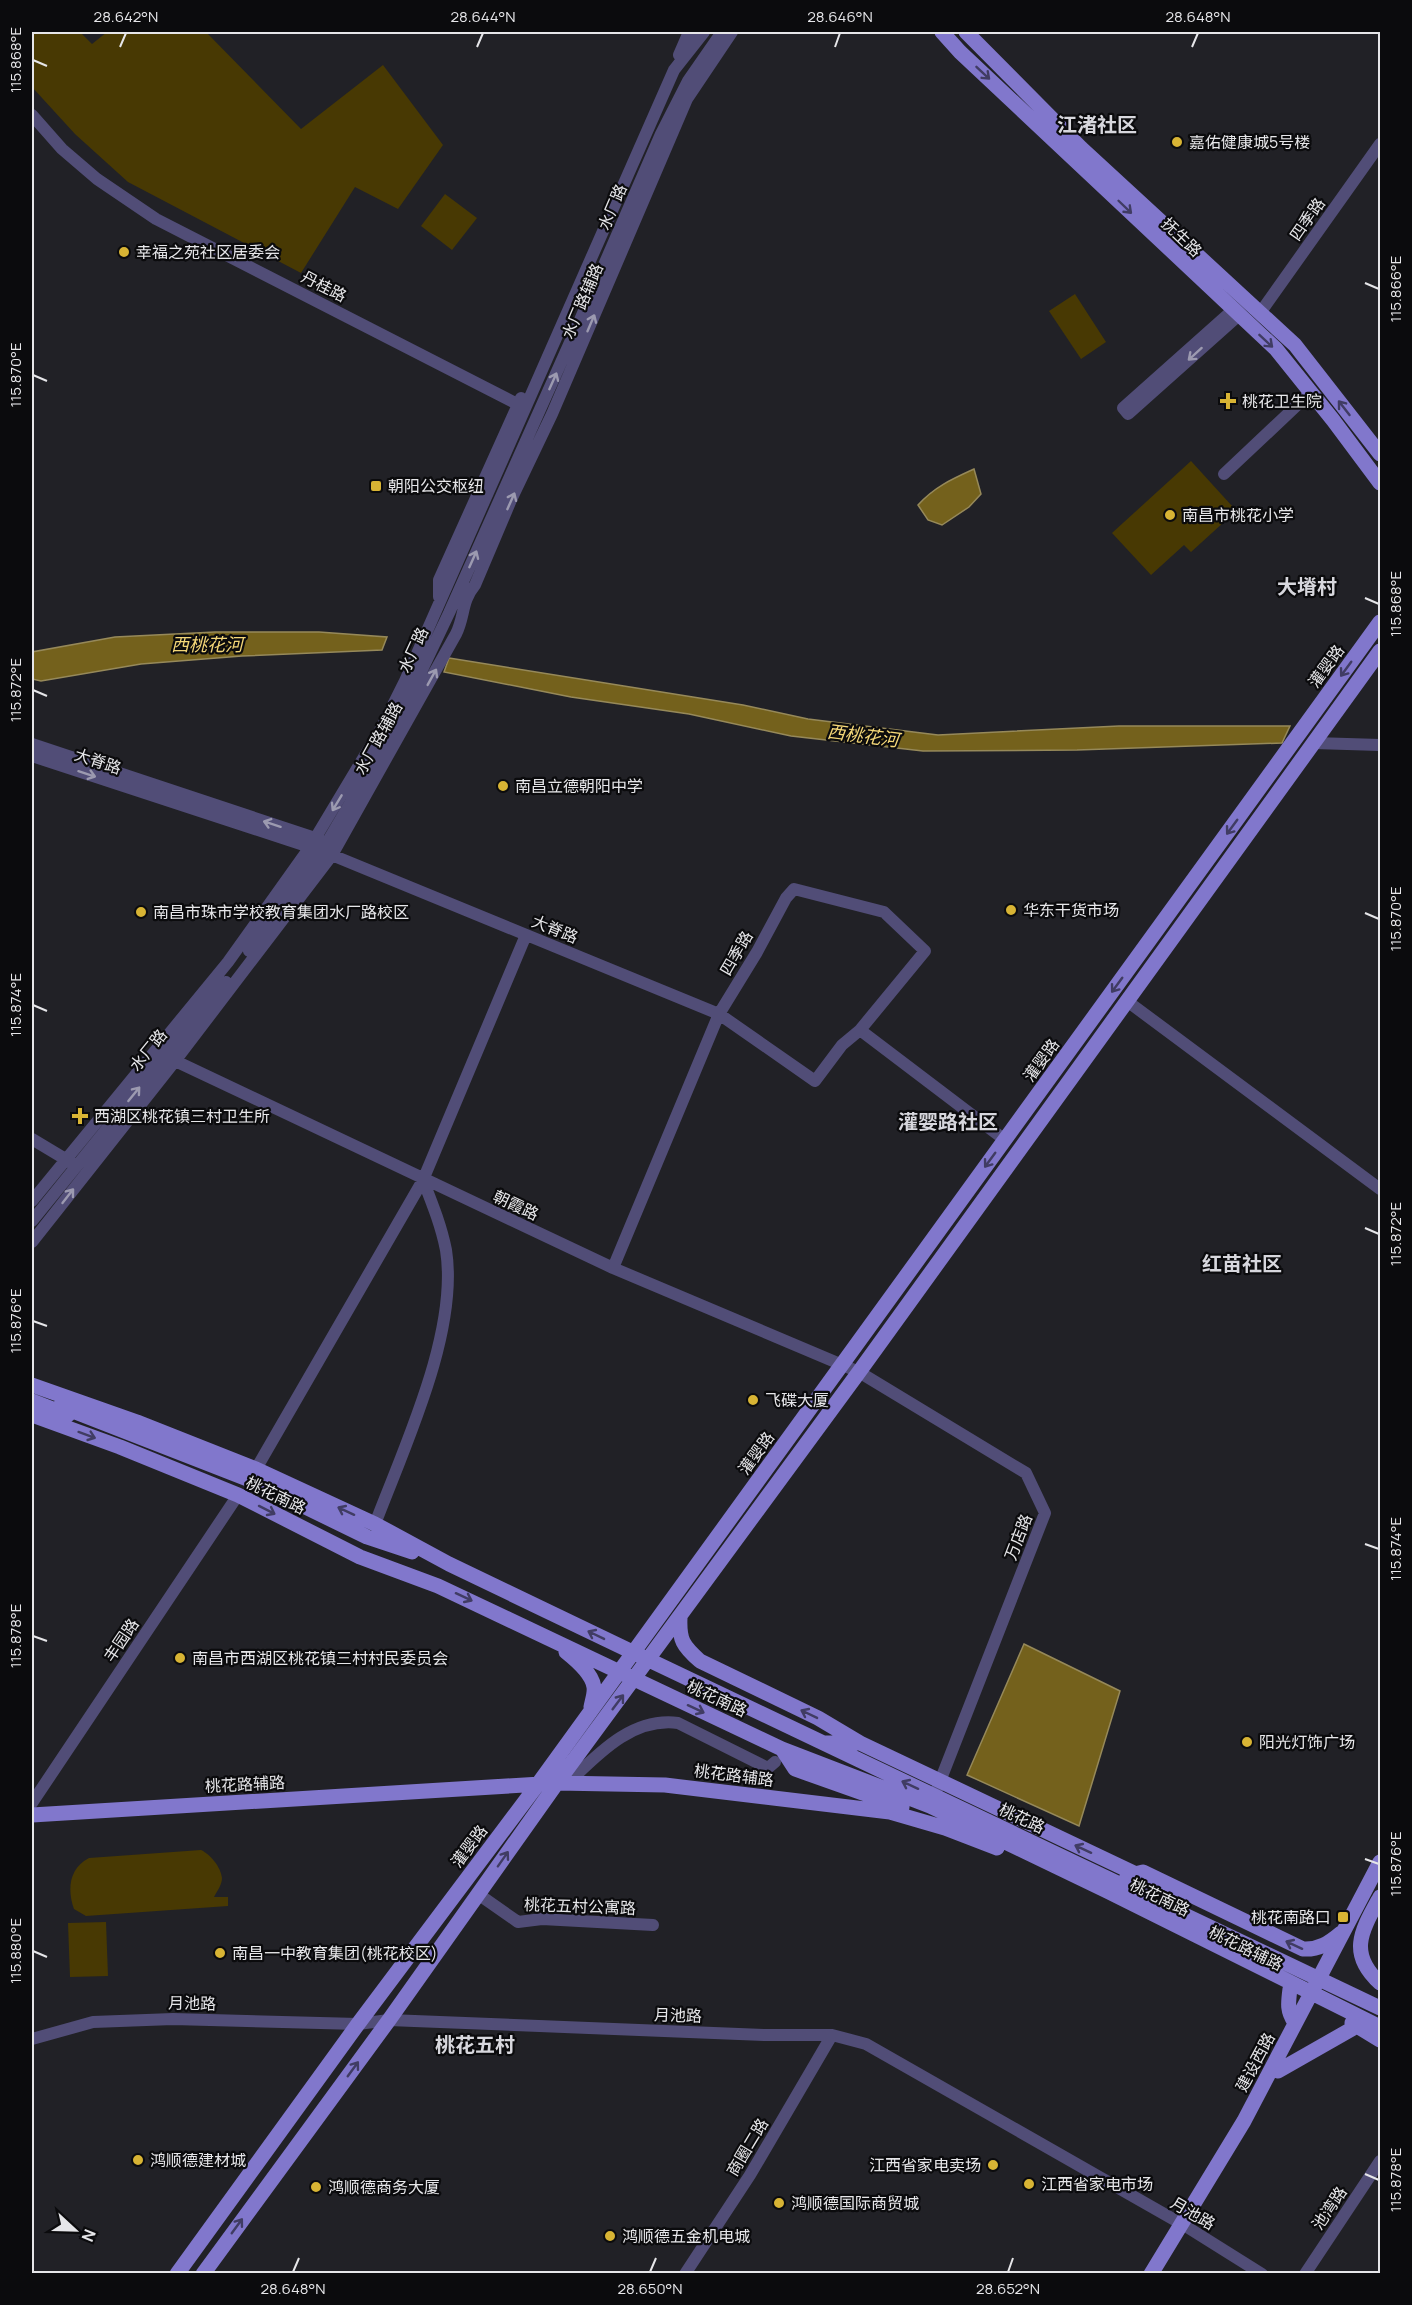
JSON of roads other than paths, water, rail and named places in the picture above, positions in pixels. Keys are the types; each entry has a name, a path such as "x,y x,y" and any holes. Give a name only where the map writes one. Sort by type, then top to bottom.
{"main road":[{"name":"抚生路","path":"942,32 960,52 1276,350 1380,483"},
{"name":"抚生路","path":"966,32 1081,148 1295,345 1380,454"},
{"name":"灌婴路","path":"177,2274 358,2024 538,1784 1380,622"},
{"path":"203,2274 478,1894 562,1783 634,1679 1380,651"},
{"name":"桃花南路","path":"32,1385 137,1422 256,1469 369,1534"},
{"path":"32,1395 250,1480 369,1534 438,1586"},
{"path":"32,1401 449,1564 649,1660"},
{"name":"桃花南路","path":"32,1415 120,1447 238,1495 360,1557 438,1586 634,1679 778,1755 930,1806 1109,1886"},
{"path":"680,1617 680,1637 689,1651 700,1661 818,1718 860,1743 1136,1874"},
{"path":"547,1637 579,1664 592,1681 594,1688 589,1713"},
{"name":"桃花路","path":"649,1660 934,1796 1316,1991 1380,2008"},
{"path":"822,1743 860,1743"},
{"path":"778,1755 795,1769 1109,1886 1143,1872 1303,1949 1328,1944 1345,1929"},
{"name":"桃花路辅路","path":"32,1815 562,1783 665,1785 890,1812 945,1828 997,1849 1290,1989 1316,1991 1357,2026 1380,2040"},
{"name":"建设西路","path":"1150,2274 1250,2125 1380,1862"},
{"name":"建设西路","path":"1159,2274 1244,2121 1295,2023 1316,1991 1380,1877"},
{"path":"1380,1897 1364,1928 1360,1944 1361,1957 1368,1970 1380,1983"},
{"path":"1290,1989 1288,2013 1295,2023"},
{"path":"1316,1991 1380,2027"},
{"path":"1278,2071 1357,2026"}],"street":[{"name":"水厂路辅路","path":"584,273 689,32"},
{"name":"水厂路","path":"322,847 440,602 521,406 560,329 674,70 704,32"},
{"name":"水厂路","path":"32,1202 165,1056 238,967 322,847 393,731 449,613 661,134 688,81 722,32"},
{"name":"水厂路辅路","path":"32,1194 69,1161 282,877 322,847 456,634 467,596 475,585 511,500 552,414 687,99 732,32"},
{"name":"丹桂路","path":"32,115 62,149 97,178 156,219 521,406"},
{"name":"四季路","path":"1260,313 1380,144"},
{"path":"1236,312 1128,414 1123,408 1236,312"},
{"path":"1224,474 1311,392"},
{"path":"1314,743 1380,745"},
{"name":"大脊路","path":"32,744 322,847 526,935 719,1014 815,1081 842,1045 860,1030"},
{"name":"大脊路","path":"32,756 322,847"},
{"name":"四季路","path":"614,1268 719,1014 786,898 794,890 884,912 925,951 860,1030"},
{"path":"256,1469 423,1180 526,935"},
{"path":"1127,1001 1380,1189"},
{"path":"860,1030 1005,1140"},
{"path":"32,1242 165,1056"},
{"name":"朝霞路","path":"165,1056 423,1180 614,1268 859,1372"},
{"path":"32,1139 69,1161"},
{"name":"水厂路","path":"32,1221 69,1161"},
{"path":"369,1534 412,1431 432,1368 445,1313 448,1282 446,1251 439,1219 423,1180"},
{"name":"万店路","path":"859,1372 1026,1473 1045,1513 934,1796"},
{"name":"丰园路","path":"32,1803 238,1495"},
{"path":"562,1783 607,1746 631,1731 663,1721 678,1723 768,1768 778,1755"},
{"path":"831,1805 838,1785"},
{"name":"桃花五村公寓路","path":"478,1894 519,1922 542,1919 653,1925"},
{"name":"月池路","path":"32,2038 93,2022 173,2019 358,2024 389,2020 764,2035 832,2035 866,2044 1184,2226 1262,2274"},
{"name":"商圈二路","path":"686,2274 750,2175 832,2035"},
{"name":"池湾路","path":"1305,2274 1380,2162"}],"water":[{"path":"974,469 981,494 969,507 942,525 928,520 918,505 937,488"},
{"name":"西桃花河","path":"215,632 319,632 387,637 382,650 242,656 141,664 41,681 32,679 32,652 115,637"},
{"name":"西桃花河","path":"449,658 743,705 808,719 938,735 1119,726 1290,726 1282,743 1077,750 923,751 791,736 689,714 571,697 444,672"},
{"path":"1024,1644 1120,1691 1079,1826 967,1775"}],"place":[{"name":"嘉佑健康城5号楼","path":"1177,142"},
{"name":"幸福之苑社区居委会","path":"124,252"},
{"name":"桃花卫生院","path":"1228,401"},
{"name":"朝阳公交枢纽","path":"376,486"},
{"name":"南昌市桃花小学","path":"1170,515"},
{"name":"南昌立德朝阳中学","path":"503,786"},
{"name":"华东干货市场","path":"1011,910"},
{"name":"南昌市珠市学校教育集团水厂路校区","path":"141,912"},
{"name":"西湖区桃花镇三村卫生所","path":"80,1116"},
{"name":"飞碟大厦","path":"753,1400"},
{"name":"南昌市西湖区桃花镇三村村民委员会","path":"180,1658"},
{"name":"阳光灯饰广场","path":"1247,1742"},
{"name":"桃花南路口","path":"1343,1917"},
{"name":"南昌一中教育集团(桃花校区)","path":"220,1953"},
{"name":"鸿顺德建材城","path":"138,2160"},
{"name":"江西省家电卖场","path":"993,2165"},
{"name":"江西省家电市场","path":"1029,2184"},
{"name":"鸿顺德商务大厦","path":"316,2187"},
{"name":"鸿顺德国际商贸城","path":"779,2203"},
{"name":"鸿顺德五金机电城","path":"610,2236"}],"district":[{"name":"江渚社区","path":"1097,124"},
{"name":"大塉村","path":"1307,586"},
{"name":"灌婴路社区","path":"948,1121"},
{"name":"红苗社区","path":"1242,1263"},
{"name":"桃花五村","path":"475,2044"}]}
